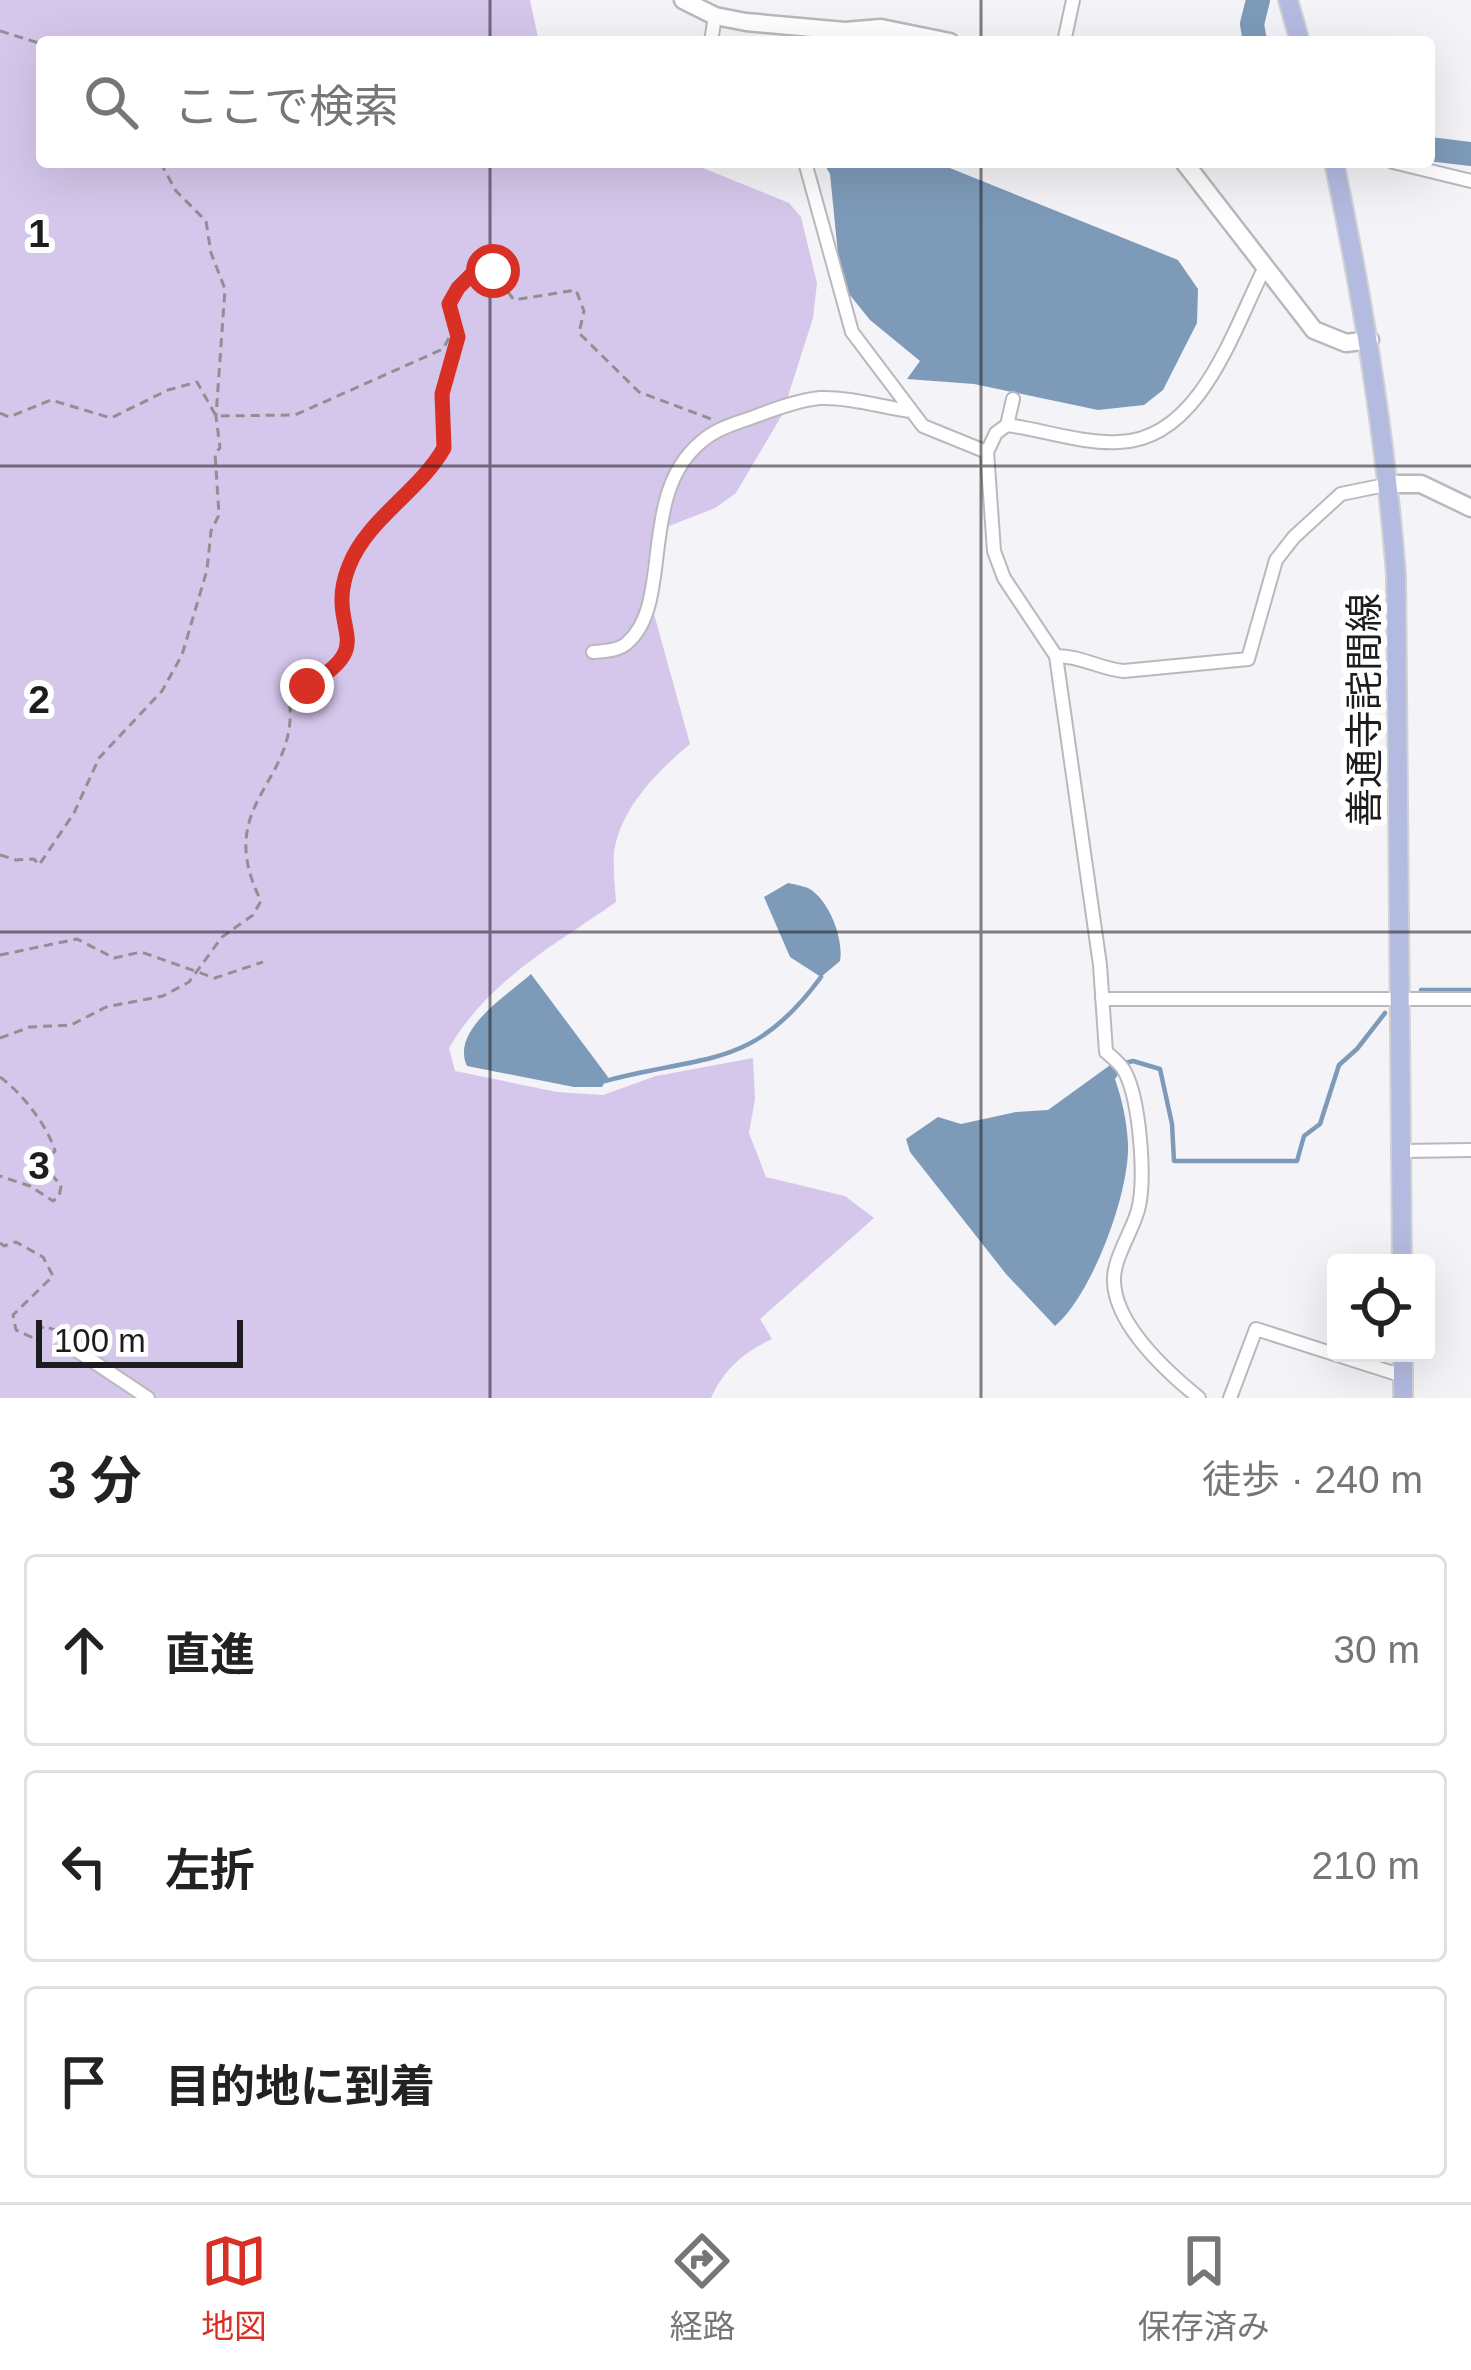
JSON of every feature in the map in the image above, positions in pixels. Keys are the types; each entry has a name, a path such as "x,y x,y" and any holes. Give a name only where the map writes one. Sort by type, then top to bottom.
{"main road":[{"path":"1288,0 1298,36"},
{"path":"686,1 715,16 746,22 845,31 881,28 920,36"},
{"path":"1189,168 1267,265 1299,316 1331,340 1370,340"},
{"name":"善通寺詫間線","path":"1335,168 1370,340 1390,484 1396,574 1402,1254"},
{"path":"1390,484 1421,484 1471,508"},
{"path":"1403,1362 1403,1398"}],"street":[{"path":"1065,36 1073,0"},
{"path":"712,36 715,16"},
{"path":"807,168 852,332 923,427 987,452"},
{"path":"1416,168 1471,182"},
{"path":"1007,425 1118,443 1150,438 1178,421 1206,386 1267,265"},
{"path":"592,652 619,649 638,631 650,598 669,486 699,442 727,425 820,398 911,411"},
{"path":"1012,399 1007,425 987,452 994,551 1004,578 1056,656 1079,807 1106,1052 1124,1071 1133,1092 1143,1178 1138,1212 1113,1277 1120,1311 1162,1368 1199,1398"},
{"path":"1056,656 1124,671 1248,659 1276,560 1294,536 1341,494 1390,484"},
{"path":"1102,1000 1471,999"},
{"path":"1402,1150 1471,1150"},
{"path":"1230,1398 1256,1329 1403,1376"},
{"path":"70,1346 148,1398"}],"path":[{"path":"0,32 36,42"},
{"path":"0,855 34,859 39,865 74,813 99,758 163,691 182,655 207,570 211,531 218,515 216,416 225,289 206,221 176,191 163,168"},
{"path":"0,1038 30,1027 71,1025 106,1007 164,996 189,982 222,937 253,916 261,901 248,870 245,838 265,782 292,729 290,707 307,686 337,669 346,656 349,638 340,597 362,539 394,510 444,448 442,394 458,337 449,304 480,266 493,271 514,300 576,290 584,311 579,333 639,392 727,425"},
{"path":"216,416 295,416 443,349 457,323"},
{"path":"0,413 10,417 51,400 111,418 168,390 197,382 216,416"},
{"path":"0,955 77,939 113,958 140,952 215,978 263,962"},
{"path":"0,1077 13,1087 53,1144 49,1171 61,1186 59,1197 53,1201 30,1186 0,1176"},
{"path":"0,1244 16,1242 43,1257 53,1276 13,1315 16,1330 31,1337 44,1326 66,1334 70,1346"}],"shaded area":[{"path":"0,0 530,0 538,36 36,36 36,168 703,168 789,203 801,217 817,283 813,318 782,415 736,493 715,508 669,526 656,538 647,566 646,585 690,744 653,778 624,821 614,853 616,902 503,984 449,1048 455,1071 557,1092 603,1095 656,1076 753,1058 755,1099 749,1133 766,1177 845,1196 874,1218 760,1319 772,1339 736,1362 711,1398 0,1398"}],"water":[{"path":"826,168 950,168 1178,260 1198,289 1197,323 1163,390 1144,405 1098,410 974,384 907,379 920,361 870,320 841,284"},
{"path":"788,883 816,893 837,931 840,961 821,977 790,957 764,897"},
{"path":"531,974 608,1077 602,1087 574,1087 467,1066 464,1053 474,1027"},
{"path":"1113,1063 1120,1072 1115,1079 1127,1136 1123,1188 1095,1267 1055,1326 1006,1274 910,1152 906,1139 938,1117 961,1124 1048,1110"}],"waterway":[{"path":"1254,36 1258,0"},
{"path":"1435,150 1471,154"},
{"path":"605,1081 700,1061 749,1044 773,1029 821,977"},
{"path":"1421,990 1471,990"},
{"path":"1125,1063 1160,1069 1174,1161 1297,1161 1304,1136 1320,1124 1339,1065 1385,1013"}],"route":[{"path":"307,686 337,669 346,656 349,638 340,597 362,539 394,510 444,448 442,394 458,337 449,304 468,275 480,266 493,271"}]}
